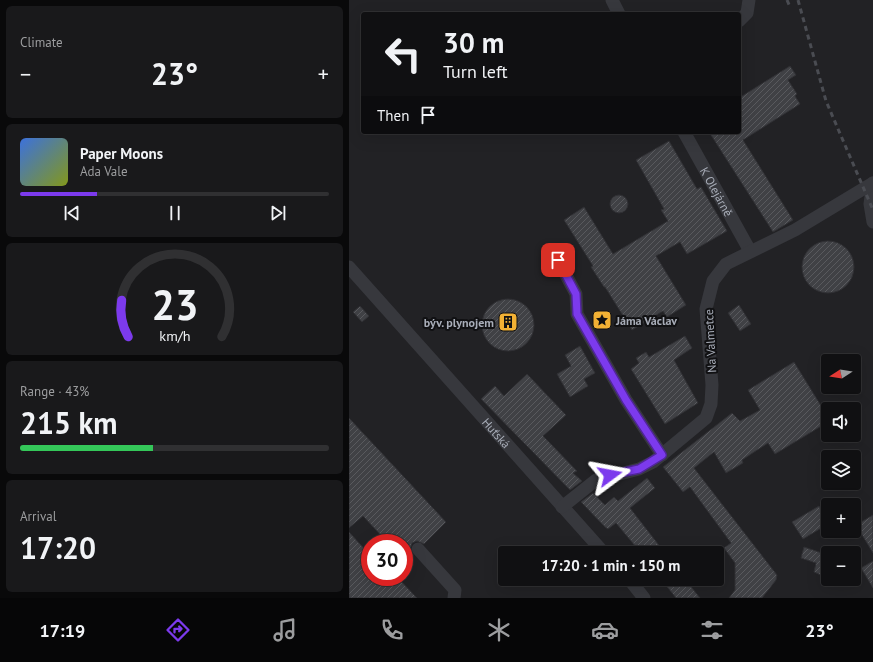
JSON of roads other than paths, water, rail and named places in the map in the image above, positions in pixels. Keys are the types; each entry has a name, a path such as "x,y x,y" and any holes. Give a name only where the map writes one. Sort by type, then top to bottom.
{"street":[{"path":"612,0 618,12"},
{"path":"741,19 747,14 749,0"},
{"name":"K Olejárně","path":"685,134 750,251"},
{"path":"873,183 870,204 873,222"},
{"name":"Na Valmetce","path":"562,507 596,480 639,469 662,455 706,418 711,404 712,385 706,309 713,281 726,264 795,230 873,183"},
{"path":"558,260 576,294 577,314 626,400 662,455"},
{"name":"Huťská","path":"349,267 598,546"},
{"path":"418,549 455,590 454,598"},
{"path":"635,586 644,598"}],"railway":[{"path":"787,0 790,7"},
{"path":"798,0 826,101 873,210"}],"place":[{"name":"Jáma Václav","path":"602,320"},
{"name":"býv. plynojem","path":"508,322"}]}
